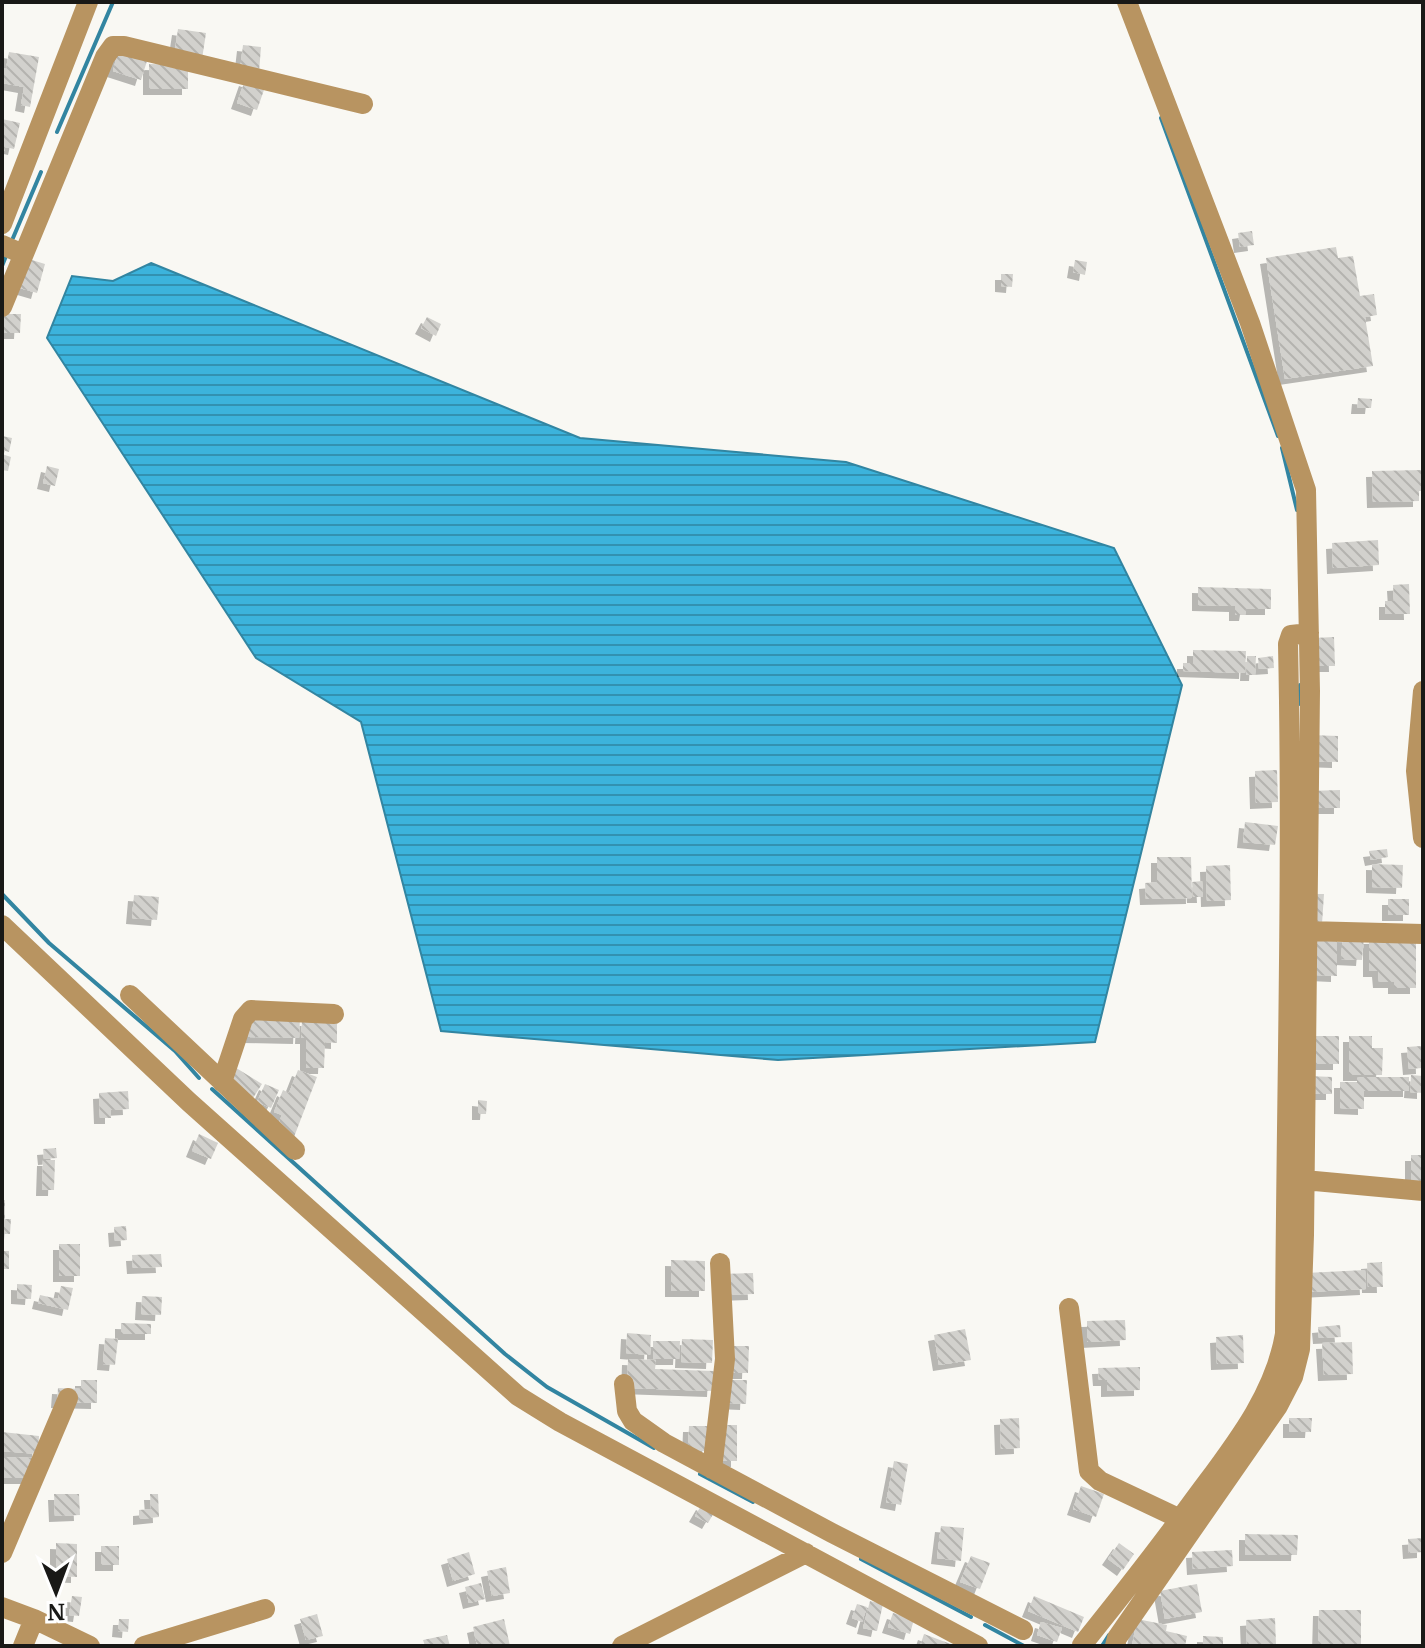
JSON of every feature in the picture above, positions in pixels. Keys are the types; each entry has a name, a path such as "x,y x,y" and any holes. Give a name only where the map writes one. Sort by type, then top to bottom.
{"street":[{"path":"2,224 88,2"},
{"path":"1115,1646 1117,1638 1241,1437 1281,1358 1285,1334 1301,927 1309,633 1306,490 1250,323 1127,2"},
{"path":"2,307 62,158 105,57 113,46 124,46 363,104"},
{"path":"31,146 62,158"},
{"path":"2,245 23,254"},
{"path":"1423,694 1416,771 1423,838"},
{"path":"2,925 189,1102 518,1396 560,1422 973,1643 984,1610"},
{"path":"1301,927 1423,934"},
{"path":"1082,1645 1257,1440 1293,1377 1300,1349 1304,1180 1301,927"},
{"path":"130,995 295,1150"},
{"path":"189,1102 218,1079 243,1019 251,1010 334,1014"},
{"path":"1304,1180 1423,1191"},
{"path":"712,1469 725,1359 720,1263"},
{"path":"1069,1308 1089,1471 1100,1481 1188,1523"},
{"path":"624,1384 627,1411 633,1421 664,1443 1023,1630"},
{"path":"2,1553 68,1398"},
{"path":"842,1572 858,1546"},
{"path":"622,1646 806,1553"},
{"path":"2,1607 90,1646"},
{"path":"144,1646 265,1609"},
{"path":"23,1646 34,1619"}],"water":[{"path":"151,263 580,438 846,462 1114,548 1182,685 1095,1042 778,1060 441,1031 361,722 256,658 47,338 72,276 113,281"}],"building":[{"path":"178,29 206,33 202,59 174,56"},
{"path":"243,45 261,47 259,72 240,71"},
{"path":"9,52 39,57 30,107 21,105 24,87 2,83 2,68 6,69"},
{"path":"118,52 147,61 141,80 113,71"},
{"path":"149,64 188,65 188,89 149,89"},
{"path":"245,80 265,87 257,110 237,103"},
{"path":"2,119 20,123 14,149 5,147 3,155"},
{"path":"1252,231 1254,245 1240,247 1238,233"},
{"path":"1336,247 1338,258 1353,256 1360,296 1374,294 1377,315 1365,317 1373,366 1285,379 1266,258"},
{"path":"22,257 45,264 37,293 13,286"},
{"path":"1075,260 1087,262 1085,275 1073,272"},
{"path":"1001,274 1013,274 1012,287 1001,286"},
{"path":"2,314 21,314 20,333 2,333"},
{"path":"427,317 441,324 436,336 421,328"},
{"path":"1358,398 1372,399 1371,408 1357,408"},
{"path":"2,436 12,438 9,452 2,450"},
{"path":"2,454 11,457 8,471 2,470"},
{"path":"47,466 59,469 55,486 43,483"},
{"path":"1423,470 1423,491 1419,491 1419,501 1373,502 1372,471"},
{"path":"1378,540 1379,565 1333,568 1332,543"},
{"path":"1409,584 1410,614 1385,614 1385,601 1394,601 1393,585"},
{"path":"1198,587 1271,589 1271,609 1246,609 1245,615 1235,615 1235,606 1198,605"},
{"path":"1334,637 1335,666 1315,666 1314,638"},
{"path":"1193,650 1246,651 1245,673 1183,671 1183,663 1193,663"},
{"path":"1247,656 1256,656 1255,675 1246,675"},
{"path":"1273,656 1274,668 1259,669 1258,658"},
{"path":"1310,735 1338,736 1338,762 1310,761"},
{"path":"1277,770 1278,802 1256,803 1255,771"},
{"path":"1340,790 1340,808 1309,808 1309,791"},
{"path":"1245,822 1278,826 1275,845 1243,842"},
{"path":"1387,849 1388,857 1371,860 1369,851"},
{"path":"1157,857 1191,857 1192,898 1146,899 1145,883 1157,882"},
{"path":"1372,864 1403,865 1402,888 1372,887"},
{"path":"1230,865 1231,900 1207,901 1206,866"},
{"path":"1202,881 1203,897 1193,897 1192,882"},
{"path":"1312,894 1324,894 1322,924 1311,924"},
{"path":"134,895 159,897 157,920 132,918"},
{"path":"1388,899 1409,899 1409,915 1388,915"},
{"path":"1317,934 1337,934 1337,976 1316,975"},
{"path":"1343,936 1364,937 1362,960 1341,959"},
{"path":"1416,937 1416,988 1394,988 1394,982 1379,982 1378,971 1369,971 1369,938"},
{"path":"248,1018 300,1018 299,1038 248,1037"},
{"path":"302,1020 337,1020 337,1043 325,1042 324,1068 306,1068 306,1038 301,1038"},
{"path":"1309,1036 1339,1036 1339,1064 1309,1064"},
{"path":"1349,1036 1372,1036 1372,1048 1383,1048 1382,1075 1349,1075"},
{"path":"1421,1046 1422,1068 1409,1069 1407,1047"},
{"path":"233,1066 262,1084 253,1098 224,1081"},
{"path":"298,1070 317,1077 294,1137 276,1130 282,1115 274,1112 283,1090 289,1093"},
{"path":"1411,1075 1423,1076 1423,1093 1410,1092"},
{"path":"1309,1076 1332,1077 1332,1094 1309,1094"},
{"path":"1409,1077 1409,1091 1364,1091 1364,1109 1340,1108 1340,1082 1357,1082 1357,1078"},
{"path":"265,1084 279,1090 271,1108 257,1102"},
{"path":"128,1091 129,1109 111,1110 111,1118 100,1118 99,1093"},
{"path":"478,1100 487,1101 486,1114 478,1114"},
{"path":"199,1134 218,1143 211,1159 192,1151"},
{"path":"56,1148 57,1158 44,1159 43,1149"},
{"path":"1411,1155 1423,1155 1423,1181 1411,1181"},
{"path":"43,1160 55,1160 54,1190 42,1190"},
{"path":"2,1200 5,1200 5,1219 11,1219 10,1234 2,1234"},
{"path":"126,1226 127,1240 115,1241 114,1227"},
{"path":"59,1244 80,1244 80,1276 59,1276"},
{"path":"2,1251 9,1251 9,1269 2,1269"},
{"path":"161,1254 162,1267 133,1268 132,1255"},
{"path":"671,1260 705,1261 705,1291 671,1291"},
{"path":"1382,1262 1383,1287 1368,1287 1367,1263"},
{"path":"1365,1270 1366,1289 1307,1292 1306,1273"},
{"path":"753,1273 754,1294 724,1295 723,1274"},
{"path":"17,1284 32,1285 31,1299 17,1298"},
{"path":"61,1286 73,1288 68,1310 38,1303 40,1295 58,1299"},
{"path":"142,1296 162,1297 161,1315 141,1314"},
{"path":"1125,1320 1126,1340 1087,1342 1087,1321"},
{"path":"121,1323 151,1324 151,1334 121,1334"},
{"path":"1340,1325 1341,1337 1319,1338 1318,1327"},
{"path":"965,1329 971,1360 939,1365 934,1335"},
{"path":"627,1333 651,1335 650,1355 626,1353"},
{"path":"1243,1335 1244,1363 1217,1364 1216,1337"},
{"path":"105,1338 118,1339 115,1365 103,1364"},
{"path":"682,1339 713,1340 712,1363 681,1362"},
{"path":"653,1341 680,1341 679,1359 653,1359"},
{"path":"1352,1342 1353,1374 1324,1375 1322,1343"},
{"path":"727,1346 749,1346 748,1373 726,1373"},
{"path":"628,1359 656,1360 655,1369 714,1371 713,1391 627,1388"},
{"path":"1140,1367 1140,1390 1107,1391 1107,1380 1099,1380 1098,1368"},
{"path":"81,1380 97,1380 97,1403 57,1402 58,1388 81,1389"},
{"path":"725,1380 747,1380 746,1404 724,1403"},
{"path":"1019,1418 1020,1448 1001,1449 1000,1419"},
{"path":"1289,1418 1312,1418 1311,1432 1289,1432"},
{"path":"718,1425 737,1425 737,1461 718,1461"},
{"path":"689,1426 709,1426 708,1451 688,1451"},
{"path":"2,1432 39,1436 38,1454 2,1451"},
{"path":"2,1457 35,1458 35,1478 2,1478"},
{"path":"894,1461 908,1464 901,1505 886,1502"},
{"path":"1081,1486 1104,1494 1096,1517 1073,1509"},
{"path":"54,1494 79,1494 80,1515 55,1516"},
{"path":"150,1494 158,1494 159,1517 139,1519 139,1510 151,1509"},
{"path":"702,1504 715,1511 708,1523 695,1516"},
{"path":"941,1526 964,1528 961,1561 937,1558"},
{"path":"1245,1534 1298,1535 1297,1555 1245,1555"},
{"path":"1423,1538 1423,1552 1409,1553 1408,1539"},
{"path":"56,1543 77,1544 77,1577 56,1576"},
{"path":"1119,1543 1134,1554 1123,1570 1108,1559"},
{"path":"101,1546 119,1546 119,1565 101,1565"},
{"path":"1232,1550 1233,1566 1193,1569 1192,1552"},
{"path":"469,1552 475,1574 453,1581 447,1559"},
{"path":"971,1556 990,1563 980,1589 960,1582"},
{"path":"506,1567 510,1593 492,1596 487,1571"},
{"path":"481,1583 485,1599 469,1603 465,1587"},
{"path":"1197,1584 1202,1612 1165,1619 1160,1591"},
{"path":"72,1596 82,1597 79,1616 69,1615"},
{"path":"1034,1596 1084,1617 1078,1632 1028,1611"},
{"path":"870,1601 883,1604 877,1631 863,1628"},
{"path":"857,1604 867,1607 862,1622 852,1618"},
{"path":"1319,1610 1361,1610 1361,1646 1318,1646"},
{"path":"893,1613 914,1619 910,1634 888,1627"},
{"path":"317,1614 323,1636 306,1640 300,1619"},
{"path":"1275,1618 1276,1645 1247,1646 1246,1620"},
{"path":"119,1619 129,1619 128,1632 118,1631"},
{"path":"504,1619 510,1646 477,1646 473,1627"},
{"path":"1137,1619 1167,1625 1166,1631 1187,1636 1185,1646 1132,1646"},
{"path":"1041,1622 1062,1628 1057,1642 1037,1635"},
{"path":"924,1634 956,1646 920,1646"},
{"path":"447,1635 450,1646 425,1646 423,1640"},
{"path":"1203,1636 1223,1637 1223,1646 1203,1646"}],"waterway":[{"path":"57,132 113,2"},
{"path":"1161,118 1278,436"},
{"path":"13,238 41,172"},
{"path":"2,266 6,256"},
{"path":"1282,448 1297,510"},
{"path":"1300,685 1300,704"},
{"path":"2,894 49,943 175,1051 199,1078"},
{"path":"212,1089 505,1354 547,1387 654,1448"},
{"path":"700,1474 753,1502"},
{"path":"861,1559 971,1617"},
{"path":"985,1625 1024,1646"},
{"path":"1102,1646 1109,1635"}]}
